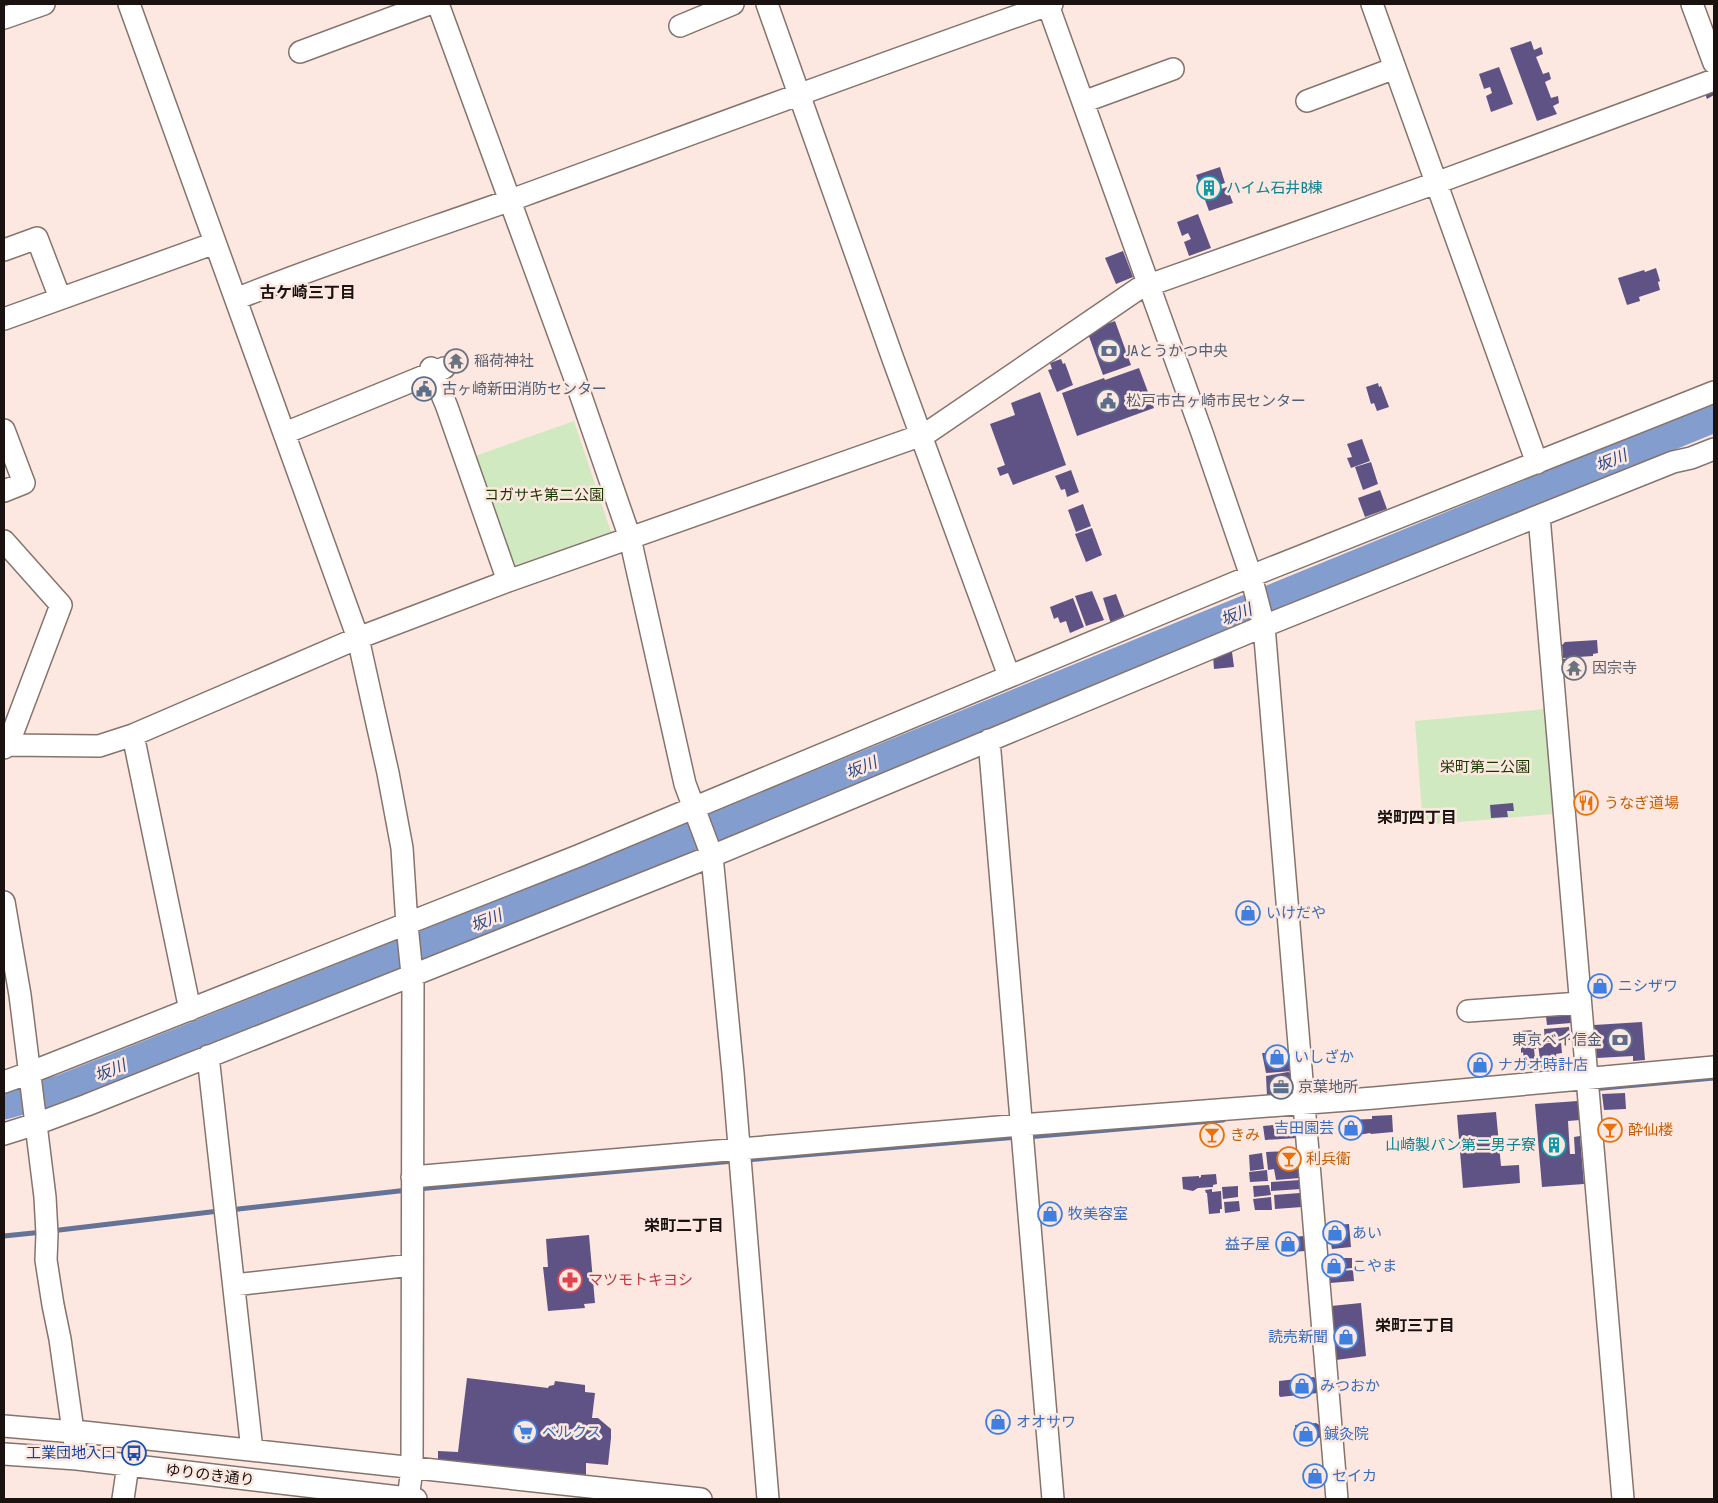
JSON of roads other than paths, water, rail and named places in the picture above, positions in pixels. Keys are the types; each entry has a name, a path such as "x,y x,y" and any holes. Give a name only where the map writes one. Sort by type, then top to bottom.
{"street":[{"path":"4,18 44,4"},
{"path":"129,4 358,638 388,773 402,848 413,984 411,1499"},
{"path":"300,52 429,4"},
{"path":"438,4 508,200 574,376 630,538 685,784 712,856 725,982 768,1499"},
{"path":"680,26 733,4"},
{"path":"767,4 893,359 1009,676"},
{"path":"236,299 309,270 1049,4 1202,433 1251,580 1263,623 1337,1499"},
{"path":"1372,4 1537,463"},
{"path":"1692,4 1714,63"},
{"path":"1307,102 1395,68"},
{"path":"1083,102 1173,69"},
{"path":"4,541 61,605 6,747 99,746 133,735 358,638 508,581 922,435 1148,284 1436,183 1714,80"},
{"path":"4,250 37,238 60,298"},
{"path":"4,319 215,243"},
{"path":"285,433 436,369 447,407 508,581"},
{"path":"4,1082 30,1077 190,1010 407,928 1009,676 1714,392"},
{"path":"4,430 24,483 4,491"},
{"path":"4,1134 36,1120 208,1056 411,972 712,856 1263,623 1673,462 1691,458 1714,449"},
{"path":"1539,516 1623,1499"},
{"path":"133,735 190,1010"},
{"path":"989,740 1053,1499"},
{"path":"4,902 10,972 20,995 36,1120 47,1230 46,1260 77,1459"},
{"path":"1468,1011 1580,1002"},
{"path":"208,1056 252,1450"},
{"path":"412,1185 1304,1109 1374,1098 1588,1086 1714,1067"},
{"path":"234,1285 412,1265"},
{"path":"4,1426 74,1431 701,1499"},
{"name":"ゆりのき通り","path":"4,1454 77,1459 411,1499"},
{"path":"123,1499 128,1466"}],"waterway":[{"name":"坂川","path":"4,1105 62,1089 512,910 1714,418"},
{"path":"1592,1089 1714,1078"},
{"path":"1027,1137 1223,1120"},
{"path":"745,1160 1018,1137"},
{"path":"417,1189 734,1161"},
{"path":"230,1210 408,1190"},
{"path":"51,1231 219,1211"},
{"path":"4,1236 43,1232"}],"place":[{"name":"ハイム石井B棟","path":"1209,188"},
{"name":"JAとうかつ中央","path":"1109,351"},
{"name":"稲荷神社","path":"456,361"},
{"name":"古ヶ崎新田消防センター","path":"424,389"},
{"name":"松戸市古ヶ崎市民センター","path":"1108,401"},
{"name":"因宗寺","path":"1574,668"},
{"name":"うなぎ道場","path":"1586,803"},
{"name":"いけだや","path":"1248,913"},
{"name":"ニシザワ","path":"1600,986"},
{"name":"東京ベイ信金","path":"1620,1040"},
{"name":"いしざか","path":"1277,1057"},
{"name":"ナガオ時計店","path":"1480,1065"},
{"name":"京葉地所","path":"1281,1087"},
{"name":"吉田園芸","path":"1351,1128"},
{"name":"酔仙楼","path":"1610,1130"},
{"name":"きみ","path":"1212,1135"},
{"name":"山崎製パン第二男子寮","path":"1554,1145"},
{"name":"利兵衛","path":"1289,1159"},
{"name":"牧美容室","path":"1050,1214"},
{"name":"あい","path":"1335,1233"},
{"name":"益子屋","path":"1288,1244"},
{"name":"こやま","path":"1334,1266"},
{"name":"マツモトキヨシ","path":"570,1280"},
{"name":"読売新聞","path":"1346,1337"},
{"name":"みつおか","path":"1302,1386"},
{"name":"オオサワ","path":"998,1422"},
{"name":"ベルクス","path":"525,1432"},
{"name":"鍼灸院","path":"1306,1434"},
{"name":"工業団地入口","path":"134,1453"},
{"name":"セイカ","path":"1315,1476"}],"district":[{"name":"古ケ崎三丁目","path":"308,292"},
{"name":"栄町四丁目","path":"1417,817"},
{"name":"栄町二丁目","path":"684,1225"},
{"name":"栄町三丁目","path":"1415,1325"}],"park label":[{"name":"コガサキ第二公園","path":"544,495"},
{"name":"栄町第二公園","path":"1485,767"}]}
